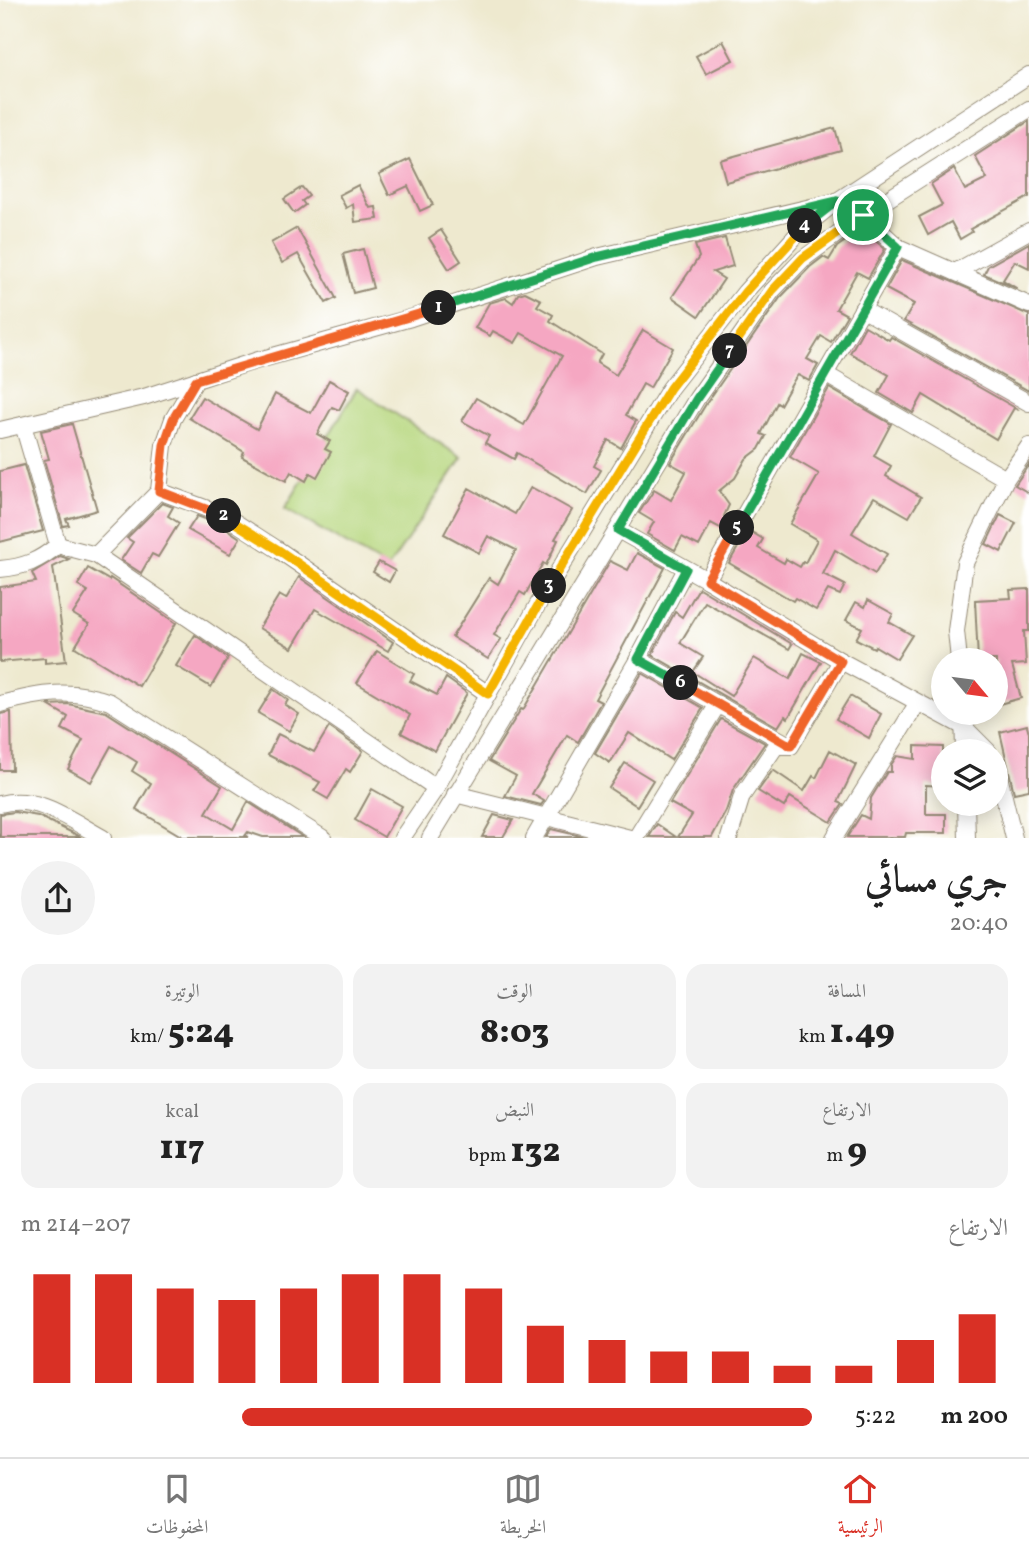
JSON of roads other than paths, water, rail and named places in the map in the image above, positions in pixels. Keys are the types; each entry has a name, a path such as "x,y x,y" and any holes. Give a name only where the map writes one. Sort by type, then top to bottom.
{"street":[{"path":"402,838 436,788 537,606 670,388 745,292 802,229 837,201 1029,75"},
{"path":"430,838 697,398 772,291 803,258 863,215 1029,109"},
{"path":"0,430 100,409 411,318 597,257 837,201 863,215 898,247 1029,305"},
{"path":"955,272 1029,231"},
{"path":"707,580 898,247"},
{"path":"862,309 1029,403"},
{"path":"825,374 1006,479"},
{"path":"96,555 159,491 164,445 173,419 196,380"},
{"path":"23,425 58,545"},
{"path":"958,648 956,631 965,563 1006,479 1029,446"},
{"path":"159,491 224,515 488,694"},
{"path":"618,530 841,661 917,704 931,709"},
{"path":"58,545 96,555 436,788"},
{"path":"0,569 21,567 36,561 58,545"},
{"path":"534,838 638,659 686,569"},
{"path":"638,659 791,746"},
{"path":"791,746 841,661"},
{"path":"0,704 33,695 86,693 110,702 323,838"},
{"path":"636,838 718,704"},
{"path":"834,838 917,704"},
{"path":"967,725 978,739"},
{"path":"729,838 743,796 776,746 791,746"},
{"path":"455,793 630,838"},
{"path":"0,804 13,801 38,803 103,838"},
{"path":"1008,813 1014,838"},
{"path":"966,816 967,838"}]}
